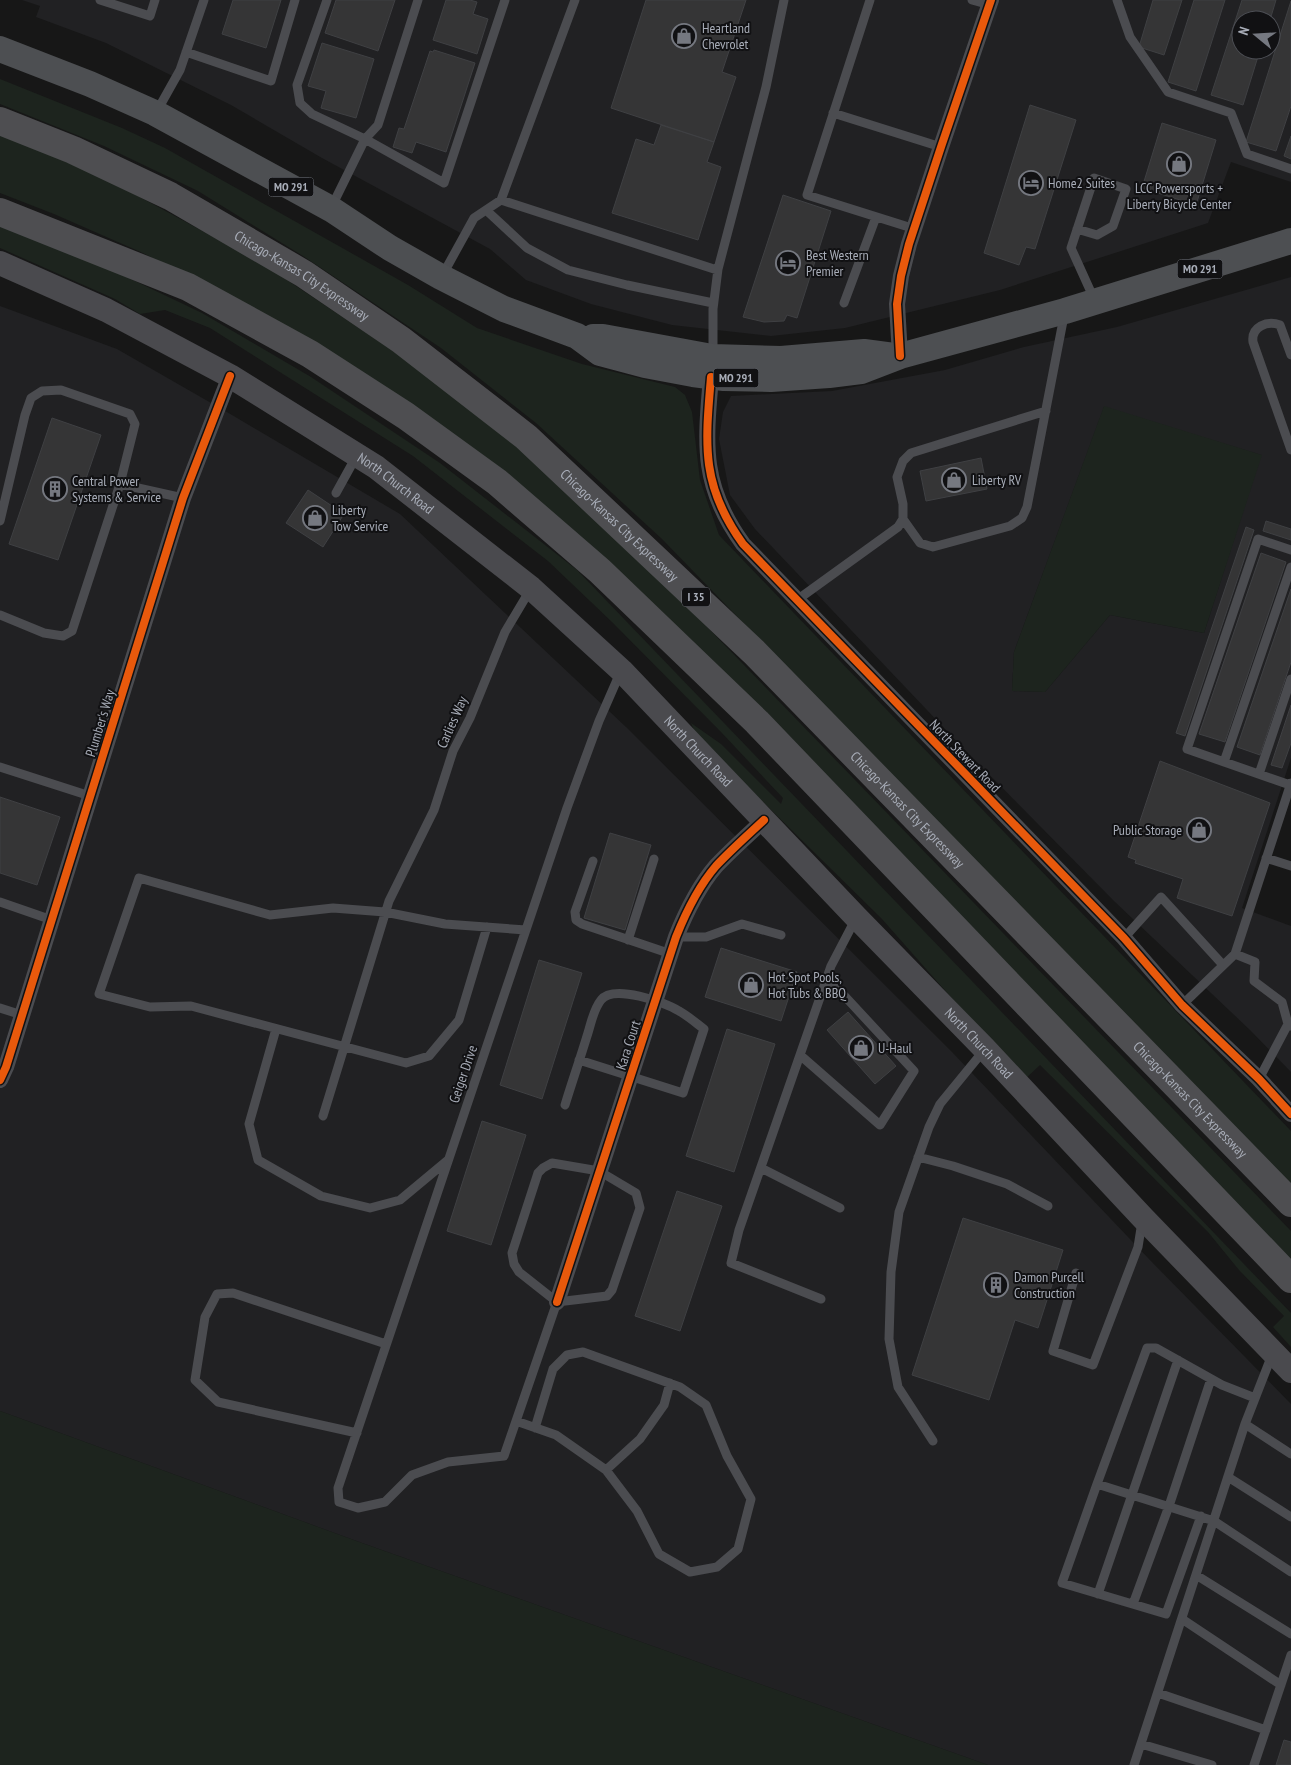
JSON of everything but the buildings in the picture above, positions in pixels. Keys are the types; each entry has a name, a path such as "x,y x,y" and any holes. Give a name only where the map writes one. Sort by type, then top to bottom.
{"highway":[{"name":"Chicago-Kansas City Expressway","path":"0,121 73,150 170,196 304,274 401,340 526,437 754,652 1291,1203"},
{"path":"0,212 188,288 310,354 406,416 496,482 600,571 757,722 1291,1279"}],"main road":[{"name":"MO 291","path":"0,49 90,84 155,113 331,209 390,248 441,277 504,309 577,336 604,337 712,367 864,352 900,356 1065,310 1291,241"},
{"name":"North Church Road","path":"0,263 106,310 230,376 376,466 531,588 622,671 1291,1371"}],"street":[{"path":"900,356 897,304 901,276 941,147 991,3"},
{"name":"North Stewart Road","path":"712,367 708,418 708,464 712,486 720,507 730,526 743,544 1124,938 1182,1005 1259,1079 1291,1113"},
{"name":"Plumber's Way","path":"0,1080 6,1067 183,498 230,376"},
{"name":"Kara Court","path":"557,1302 676,937 686,913 716,866 764,820"}],"lane":[{"path":"100,0 150,16 155,0"},
{"path":"155,113 180,70 204,0"},
{"path":"186,52 271,81 295,0"},
{"path":"327,0 297,85 300,103 312,114 365,140 444,183 505,0"},
{"path":"331,209 365,140 378,125 418,0"},
{"path":"441,277 474,218 501,200 575,0"},
{"path":"712,367 717,270 766,87 784,0"},
{"path":"870,0 807,195 915,229"},
{"path":"972,0 991,3"},
{"path":"1117,0 1130,37 1168,92 1231,113 1247,154 1291,168"},
{"path":"833,114 941,147"},
{"path":"1077,228 1097,235 1113,226 1126,189 1094,178 1077,228 1071,248 1095,301"},
{"path":"501,200 717,270"},
{"path":"486,210 527,248 568,270 627,285 714,303"},
{"path":"844,302 876,217"},
{"path":"903,519 920,543 933,547 1010,526 1022,518 1027,507 1065,310"},
{"path":"1291,355 1280,325 1274,323 1267,324 1254,330 1253,342 1291,450"},
{"path":"0,521 25,415 31,398 42,391 60,390 130,414 135,424 120,484 72,631 63,636 44,632 0,615"},
{"path":"797,600 898,527 903,519 903,504 897,477 903,461 911,453 1046,411"},
{"path":"336,493 357,455"},
{"path":"120,484 183,498"},
{"path":"1182,1005 1234,954 1291,784 1187,748 1258,539 1291,550"},
{"path":"1224,762 1291,567"},
{"name":"Carlies Way","path":"323,1116 389,901 434,810 453,751 470,718 505,632 531,588"},
{"name":"Geiger Drive","path":"516,1421 504,1456 448,1462 412,1475 385,1502 358,1508 339,1502 338,1488 570,799 599,721 622,671"},
{"path":"1259,774 1291,679"},
{"path":"0,767 90,796"},
{"path":"1266,858 1291,866"},
{"path":"628,940 654,859"},
{"path":"593,861 576,912 576,920 582,924 671,954"},
{"path":"487,927 459,1020 429,1056 406,1063 190,1006 150,1008 99,994 139,878 270,915 333,908 385,912 445,924 487,927 526,930"},
{"path":"1124,938 1161,897 1223,965"},
{"path":"0,902 52,920"},
{"path":"821,1299 732,1263 739,1230 827,977 856,917"},
{"path":"676,937 706,937 742,924 781,935"},
{"path":"1234,954 1255,962 1254,980 1282,1002 1289,1025 1259,1079"},
{"path":"800,1055 880,1125 914,1071 827,977"},
{"path":"565,1105 579,1060 595,1012 601,1000 608,994 617,993 656,999 679,1010 704,1029 682,1093 579,1060"},
{"path":"0,1008 22,1015"},
{"path":"276,1029 249,1124 258,1160 321,1196 370,1208 400,1200 449,1160"},
{"path":"933,1441 898,1387 889,1339 890,1272 899,1212 929,1127 940,1104 985,1049"},
{"path":"918,1157 953,1166 1007,1184 1048,1206"},
{"path":"552,1163 599,1171 636,1193 640,1208 612,1290 607,1296 557,1302 519,1272 514,1264 512,1253 538,1173 552,1163"},
{"path":"761,1168 840,1208"},
{"path":"1076,1273 1053,1351 1093,1365 1138,1248 1143,1218"},
{"path":"357,1433 218,1402 196,1380 205,1317 217,1294 234,1293 386,1344"},
{"path":"535,1428 553,1369 567,1355 583,1352 680,1387 706,1406 727,1456 750,1499 738,1549 717,1567 690,1572 659,1554 637,1511 606,1470 556,1435 535,1428 516,1421 557,1302"},
{"path":"1201,1516 1166,1614 1062,1583 1147,1348 1156,1348 1222,1385 1255,1398"},
{"path":"1134,1765 1245,1424 1274,1353"},
{"path":"1098,1594 1178,1360"},
{"path":"1133,1604 1169,1506 1211,1378"},
{"path":"606,1470 640,1439 664,1405 670,1383"},
{"path":"1245,1424 1291,1454"},
{"path":"1228,1477 1291,1518"},
{"path":"1097,1484 1214,1521 1291,1572"},
{"path":"1196,1575 1291,1634"},
{"path":"1182,1619 1281,1685"},
{"path":"1254,1765 1291,1654"},
{"path":"1158,1694 1266,1730"},
{"path":"1141,1744 1212,1765"}],"shaded area":[{"path":"22,0 1291,0 1291,182 1231,162 1208,223 1000,290 845,328 771,336 672,325 591,304 526,280 490,249 322,158 231,105 106,43 36,17 40,6"},
{"path":"0,79 122,128 165,148 408,285 477,328 582,364 675,387 685,395 692,412 700,480 719,535 1291,1131 1291,1188 662,539 536,423 441,348 303,256 198,191 104,146 0,104"},
{"path":"0,133 105,178 263,264 413,364 544,469 626,543 1291,1231 1291,1262 656,606 243,306 143,253 54,214 0,193"},
{"path":"0,224 70,250 202,313 311,377 440,463 577,570 1291,1313 1291,1347 1273,1327 1284,1316 1239,1270 1208,1232 1040,1065 1024,1080 882,919 697,737 691,723 721,744 781,804 783,798 721,732 612,622 548,561 413,456 210,328 165,310 140,314 115,299 0,248"},
{"path":"1291,277 1291,758 1242,908 1291,926 1291,1072 1250,1030 1114,901 964,749 755,529 730,495 719,439 723,412 731,396 832,391 945,370 1024,347 1117,327","holes":["1104,407 1261,455 1204,633 1110,615 1045,692 1012,691 1014,652"]},
{"path":"0,306 117,349 400,514 626,727 952,1052 1148,1258 1291,1404 1291,1765 988,1765 362,1543 0,1411"},
{"path":"1104,406 1262,455 1204,633 1110,615 1045,692 1012,691 1014,652"},
{"path":"0,1411 362,1543 988,1765 0,1765"}],"cycle path":[{"path":"900,356 897,304 901,276 909,244 991,0"},
{"path":"0,1080 6,1067 183,498 230,376"},
{"path":"711,377 707,445 709,465 719,503 743,544 1124,938 1182,1005 1259,1079 1291,1114"},
{"path":"557,1302 676,937 693,900 716,866 764,820"}],"place":[{"name":"Heartland Chevrolet","path":"684,36"},
{"name":"LCC Powersports + Liberty Bicycle Center","path":"1179,164"},
{"name":"Home2 Suites","path":"1031,183"},
{"name":"Best Western Premier","path":"788,263"},
{"name":"Liberty RV","path":"954,480"},
{"name":"Central Power Systems & Service","path":"55,489"},
{"name":"Liberty Tow Service","path":"315,518"},
{"name":"Public Storage","path":"1199,830"},
{"name":"Hot Spot Pools, Hot Tubs & BBQ","path":"751,985"},
{"name":"U-Haul","path":"861,1048"},
{"name":"Damon Purcell Construction","path":"996,1285"}]}
